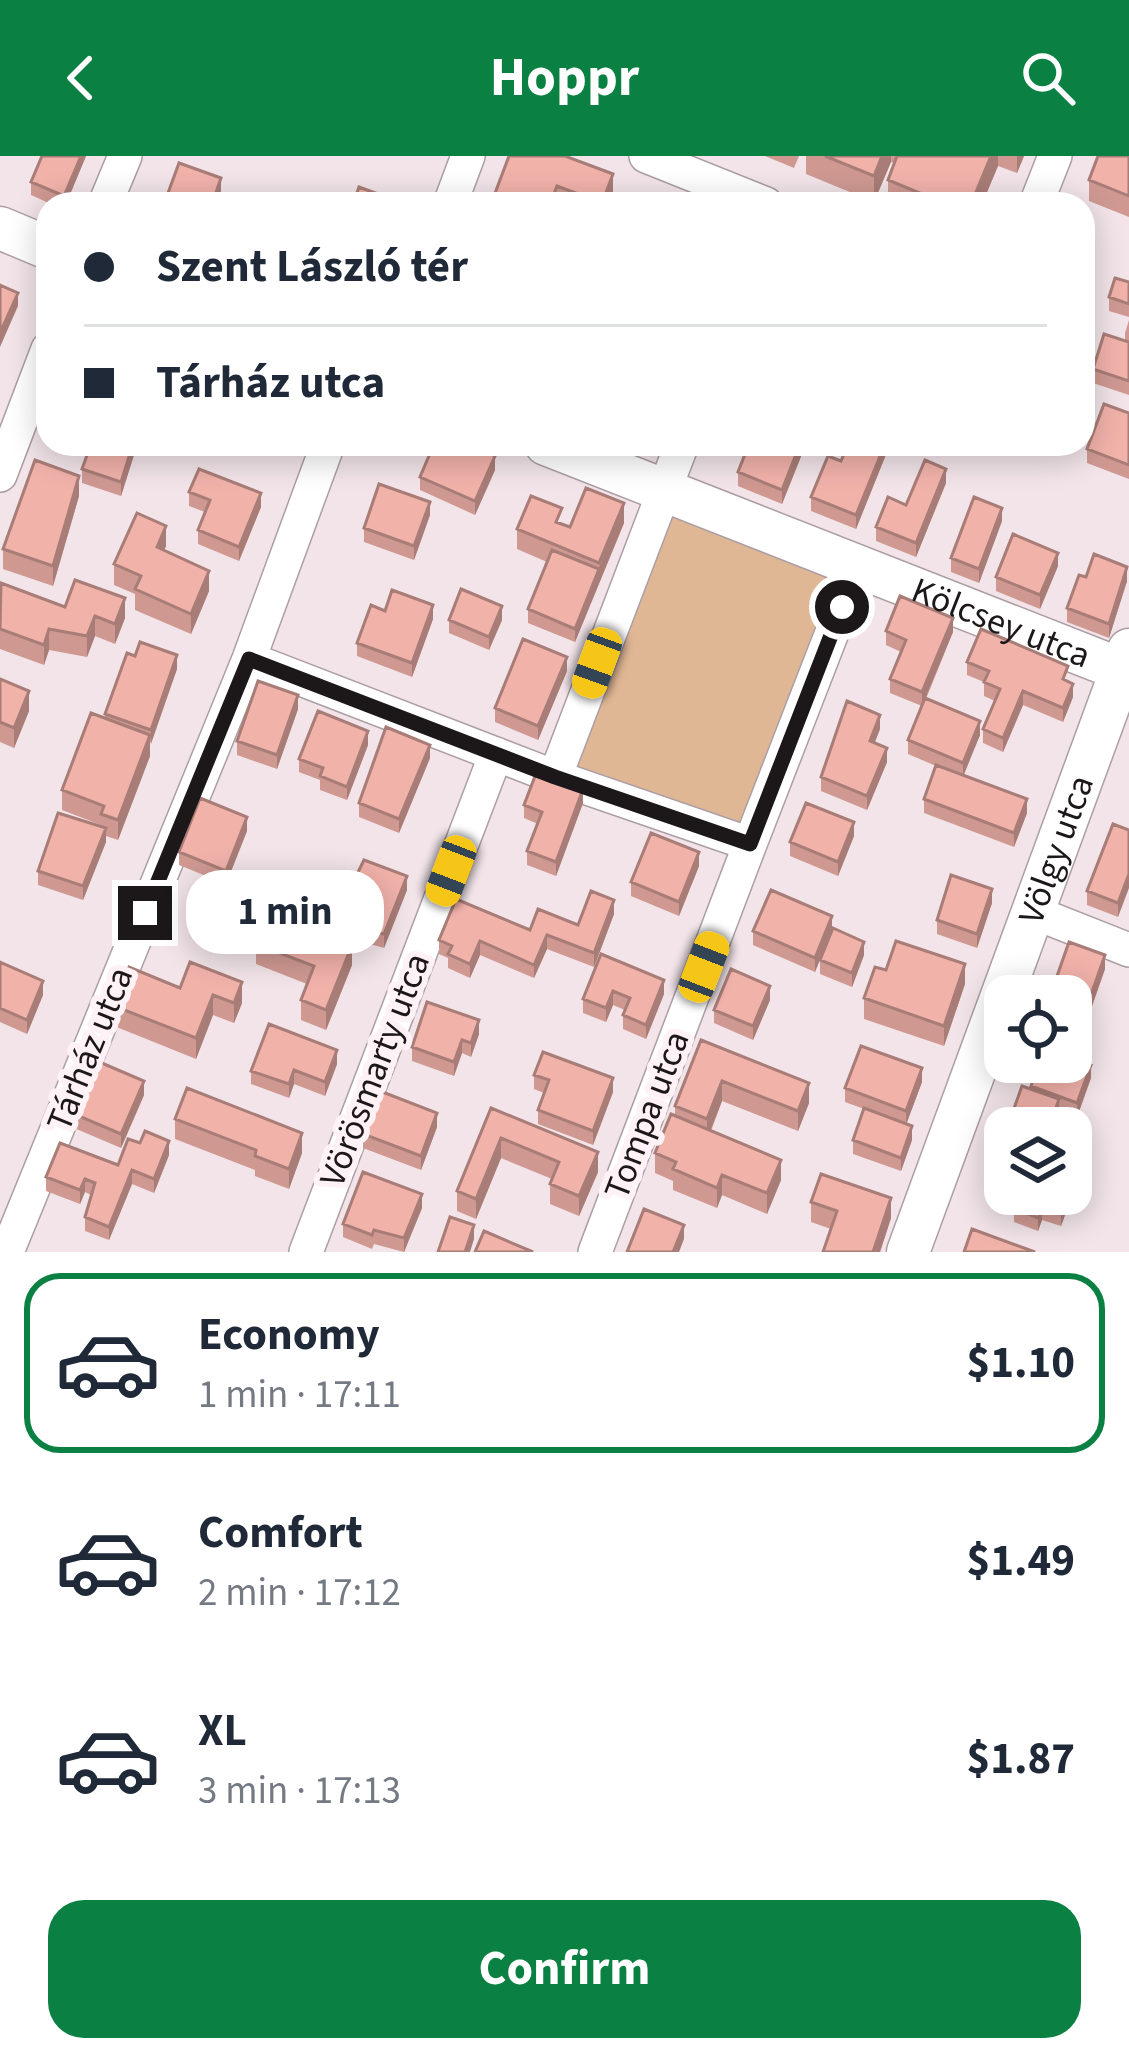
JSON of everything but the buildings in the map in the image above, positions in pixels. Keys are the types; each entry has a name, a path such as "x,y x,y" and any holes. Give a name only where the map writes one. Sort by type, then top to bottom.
{"street":[{"path":"110,192 125,156"},
{"path":"454,192 468,156"},
{"path":"646,156 682,163 741,192"},
{"path":"1040,192 1054,156"},
{"path":"0,228 36,243"},
{"path":"0,475 36,380"},
{"name":"Tárház utca","path":"7,1252 249,659 324,456"},
{"name":"Kölcsey utca","path":"577,456 857,568 1125,660"},
{"path":"555,777 678,456"},
{"name":"Tompa utca","path":"595,1252 857,568"},
{"path":"249,659 555,777 750,844"},
{"name":"Völgy utca","path":"908,1252 1125,660"},
{"name":"Vörösmarty utca","path":"306,1252 496,754"},
{"path":"1033,911 1129,950"}],"shaded area":[{"path":"665,490 857,568 750,844 555,777"}],"route":[{"path":"145,913 249,659 555,777 750,844 842,607"}]}
